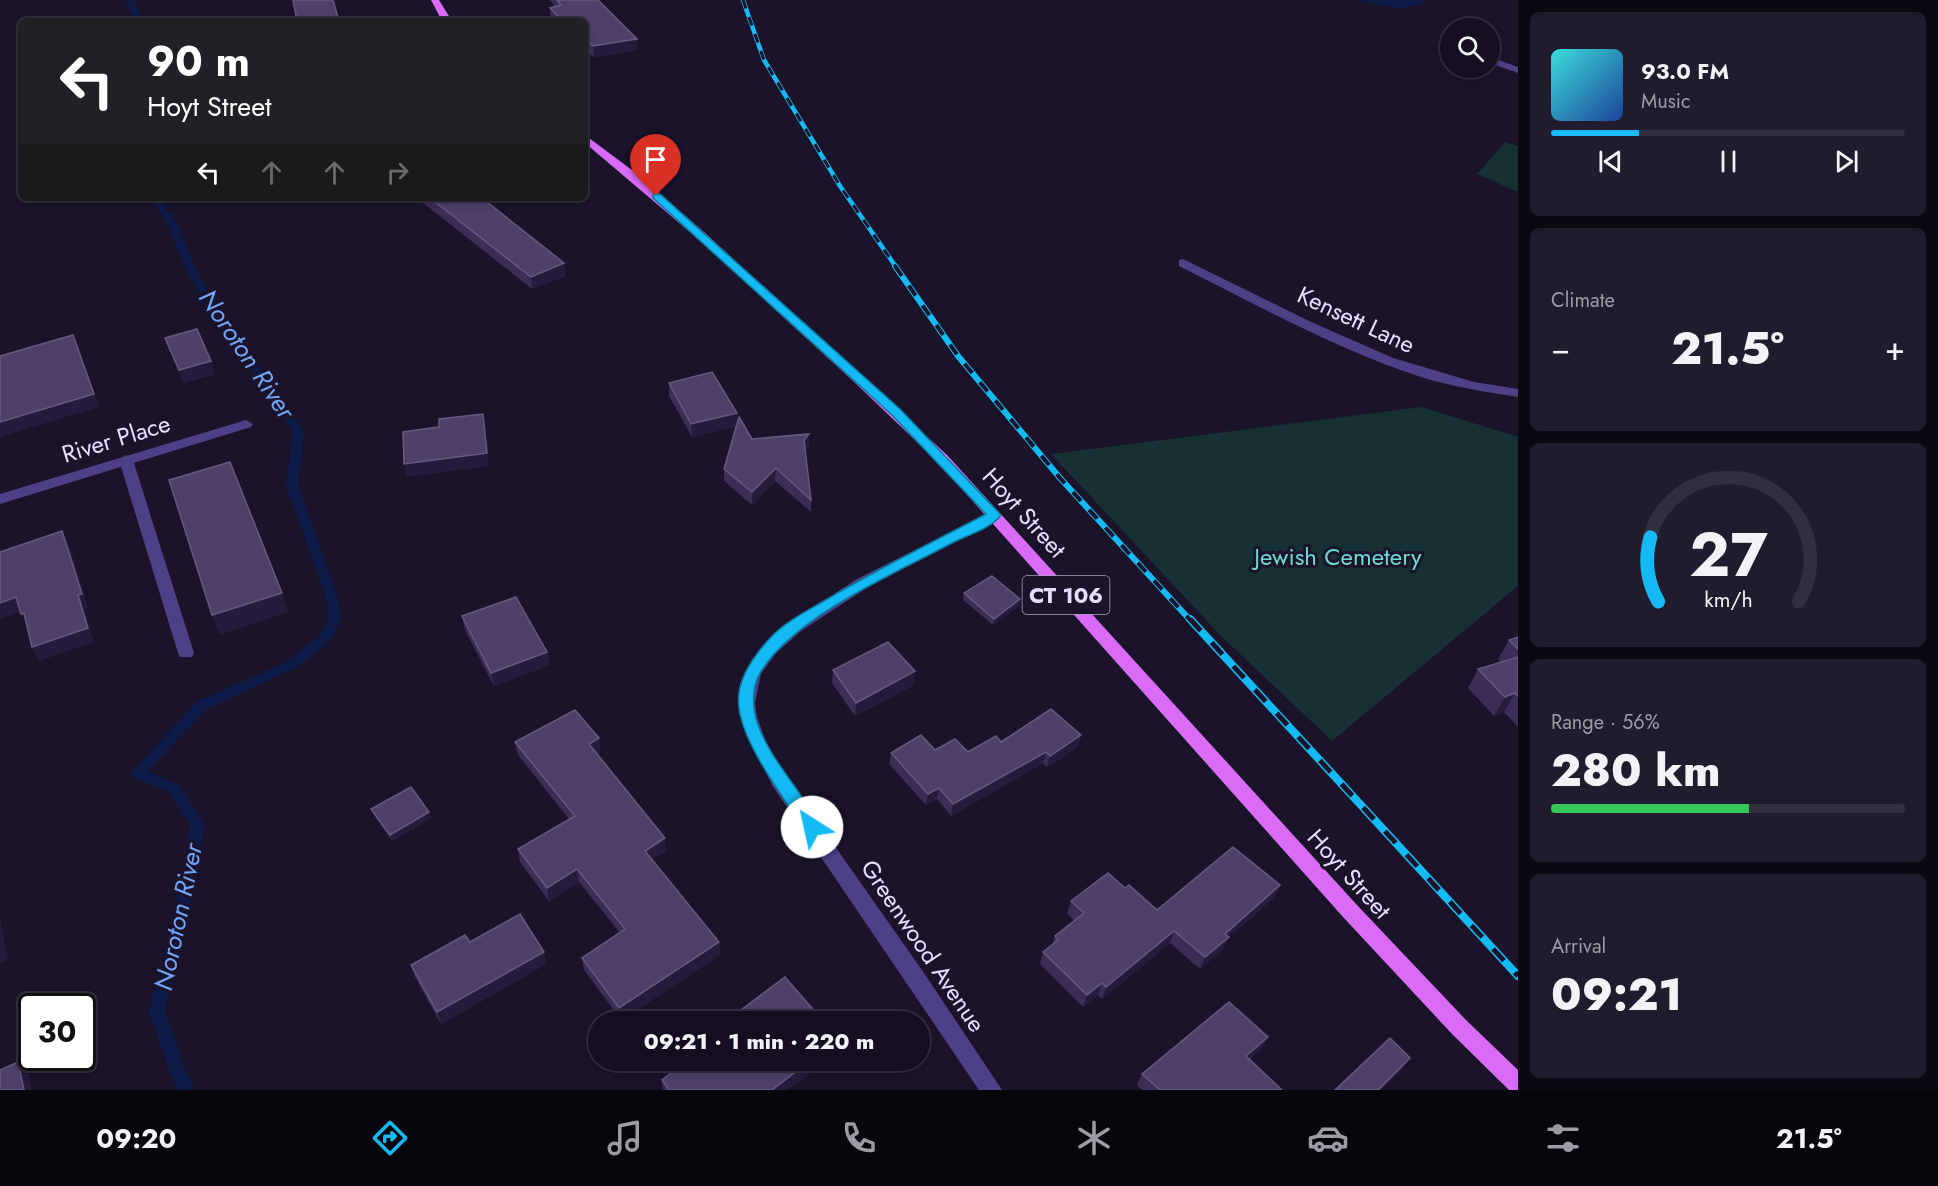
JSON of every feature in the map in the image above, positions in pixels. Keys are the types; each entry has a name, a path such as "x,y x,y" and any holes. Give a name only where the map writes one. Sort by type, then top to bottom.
{"main road":[{"path":"435,0 445,18"},
{"name":"Hoyt Street","path":"588,140 644,185 896,412 994,515 1392,956 1518,1084"}],"street":[{"path":"1500,64 1518,70"},
{"name":"Kensett Lane","path":"1183,263 1409,370 1479,388 1518,393"},
{"name":"River Place","path":"0,499 246,424"},
{"path":"126,460 186,653"},
{"name":"Greenwood Avenue","path":"991,1090 773,769 758,742 746,707 748,686 763,656 800,622 863,584 994,515"}],"green space":[{"path":"1505,142 1518,146 1518,192 1477,174"},
{"name":"Jewish Cemetery","path":"1422,407 1518,437 1518,586 1332,741 1220,635 1051,454"}],"water":[{"path":"1360,0 1427,0 1411,7 1394,8"}],"building":[{"path":"293,0 333,0 338,18 296,18"},
{"path":"557,0 598,0 637,39 593,46 588,42 588,18 560,18 550,8 561,5"},
{"path":"434,201 486,201 564,263 531,277"},
{"path":"197,329 211,361 179,370 165,338"},
{"path":"73,335 94,394 0,422 0,356"},
{"path":"712,372 737,413 691,424 669,383"},
{"path":"483,414 487,453 404,464 403,432 439,427 439,419"},
{"path":"739,417 752,439 809,434 804,440 811,500 776,468 752,492 724,469"},
{"path":"230,462 282,593 212,615 169,480"},
{"path":"62,531 82,594 78,595 88,628 32,647 24,613 21,614 16,597 0,603 0,552"},
{"path":"992,576 1020,599 994,619 964,593"},
{"path":"516,597 547,652 491,673 462,616"},
{"path":"1518,637 1518,649 1509,640"},
{"path":"888,642 915,671 856,703 833,670"},
{"path":"1518,657 1518,696 1515,693 1505,697 1478,669"},
{"path":"1051,709 1081,735 1050,756 1046,752 953,804 939,788 928,794 891,753 921,735 935,750 955,739 968,752 996,736 1001,742"},
{"path":"575,710 599,738 589,744 665,838 645,851 719,942 619,1008 582,958 625,929 577,869 547,888 518,849 575,816 515,742"},
{"path":"411,787 429,812 390,835 371,809"},
{"path":"1233,847 1280,885 1225,934 1229,937 1205,957 1174,931 1106,987 1102,983 1087,995 1043,952 1058,940 1055,936 1084,913 1071,901 1108,873 1125,888 1129,885 1157,910"},
{"path":"520,914 544,952 437,1012 411,965 465,935 470,942"},
{"path":"785,977 814,1011 740,1011"},
{"path":"1229,1002 1268,1037 1246,1056 1282,1090 1160,1090 1142,1074"},
{"path":"1390,1038 1410,1058 1378,1090 1335,1090"},
{"path":"18,1062 18,1071 20,1071 24,1090 0,1090 0,1070"},
{"path":"674,1071 797,1071 772,1090 669,1090 662,1080"}],"waterway":[{"name":"Noroton River","path":"130,0 137,18"},
{"name":"Noroton River","path":"158,201 174,227 192,272 218,316 299,431 292,485 331,595 335,618 323,640 289,666 202,705 138,773 174,789 197,823 190,878 157,1010 178,1072 187,1090"}],"railway":[{"path":"743,0 764,60 840,186 896,267"},
{"path":"895,266 958,356 1060,478 1191,621"},
{"path":"1190,619 1518,976"}],"route":[{"path":"656,196 896,412 994,515 863,584 800,622 777,640 753,672 748,686 746,707 750,723 773,769 812,827"}]}
